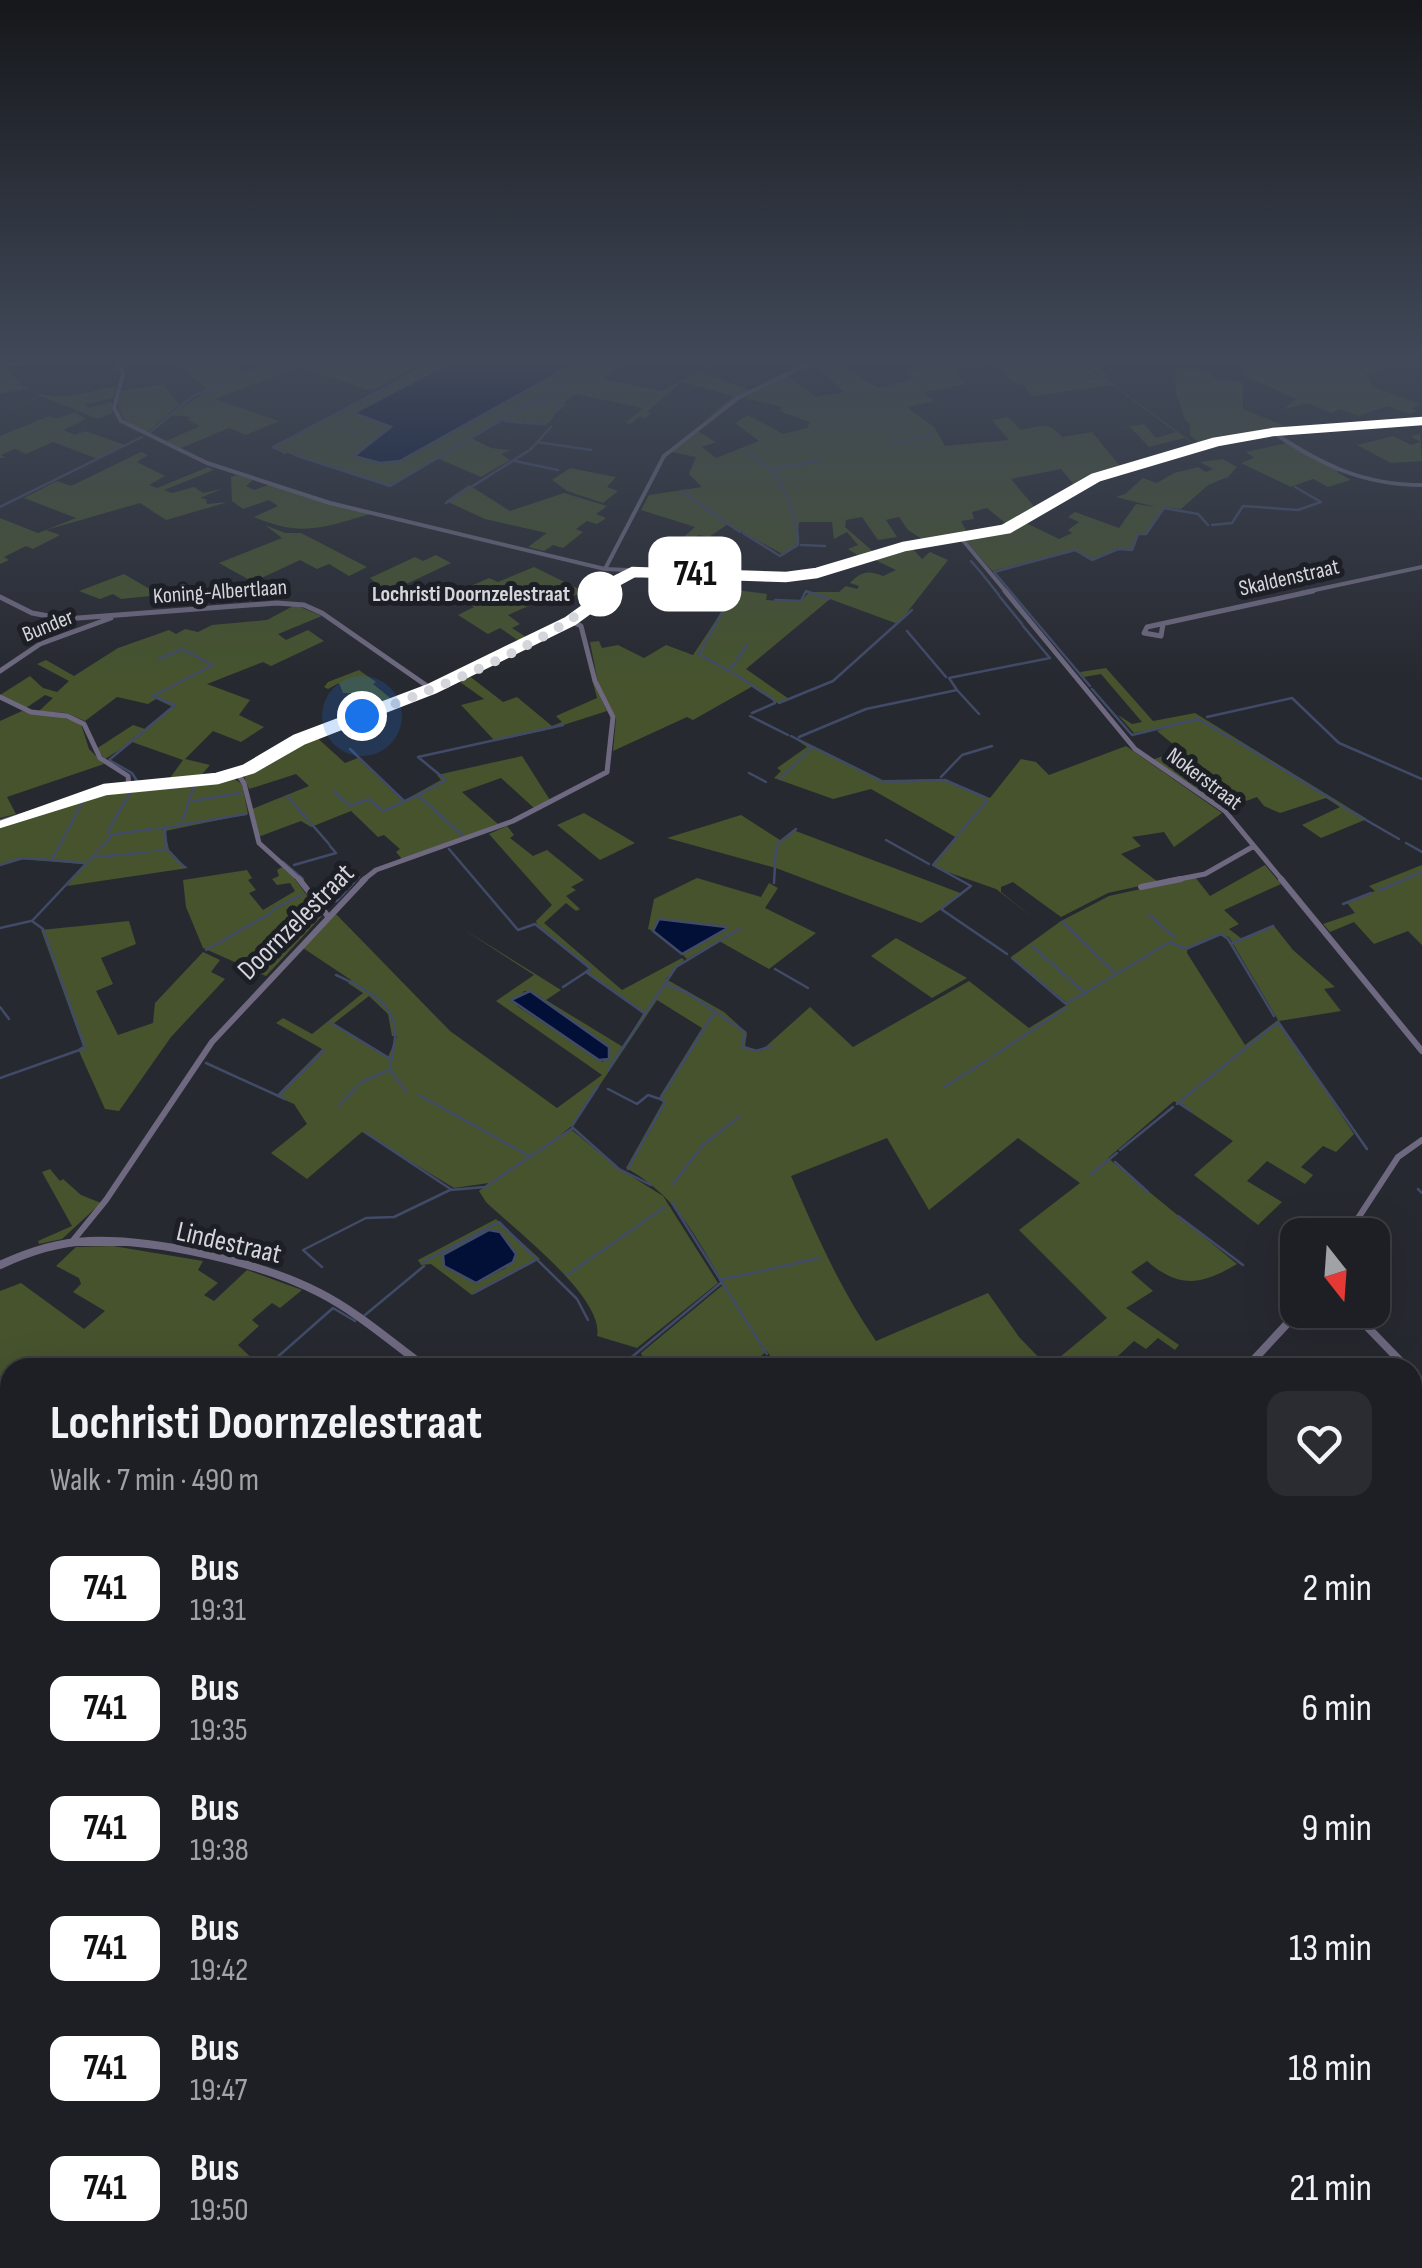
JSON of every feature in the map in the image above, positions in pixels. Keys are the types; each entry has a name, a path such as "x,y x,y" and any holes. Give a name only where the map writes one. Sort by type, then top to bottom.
{"street":[{"path":"225,469 330,503 606,569 802,575 903,547 1018,525 1104,474 1122,469"},
{"path":"607,586 606,569 657,469"},
{"path":"1334,469 1353,480 1388,486 1422,485"},
{"name":"Nokerstraat","path":"961,538 1136,749 1226,812 1422,1051"},
{"name":"Skaldenstraat","path":"1163,624 1422,566"},
{"path":"0,822 89,793 237,773 309,735 431,689 570,621 589,608 607,586 632,572"},
{"name":"Koning-Albertlaan","path":"0,597 55,619 112,618 278,602 304,606 322,613 431,689"},
{"name":"Bunder","path":"0,671 34,647 112,618"},
{"path":"55,619 74,634"},
{"name":"Doornzelestraat","path":"72,1243 139,1153 212,1042 335,906 376,870 513,821 607,772 612,717 595,681 581,626 570,621"},
{"path":"0,697 30,712 67,716 84,724 95,753 128,776 129,787"},
{"path":"237,773 244,783 259,843 292,871 327,915"},
{"path":"1141,887 1205,874 1254,846"},
{"path":"320,908 335,906"},
{"path":"1358,1218 1398,1157 1422,1140"},
{"name":"Lindestraat","path":"0,1265 72,1243 129,1244 247,1267 298,1283 348,1310 413,1358"},
{"path":"1255,1358 1283,1328"},
{"path":"1369,1328 1398,1358"}],"green space":[{"path":"106,469 151,469 165,476 149,485 157,488 212,469 164,490 172,493 194,487 203,493 222,489 200,498 206,499 207,504 228,502 166,520 140,503 46,530 60,535 33,549 26,546 4,557 9,560 0,564 0,518 38,533 76,518 24,498 57,481 71,486"},
{"path":"337,469 420,469 392,486"},
{"path":"462,469 495,469 481,477"},
{"path":"574,469 616,477 607,487 618,491 603,503 567,491 552,480"},
{"path":"691,469 1111,469 1075,486 1061,469 1011,479 1037,510 1009,526 987,508 972,512 974,519 961,521 968,534 925,541 908,530 899,517 886,520 897,537 878,540 862,517 846,520 845,527 876,554 862,558 848,549 858,545 847,532 834,539 832,522 799,522 797,544 784,555 728,524 709,537 698,535 686,554 697,558 661,557 695,527 641,510 649,495 702,487 689,474"},
{"path":"1191,469 1206,472 1235,469 1228,477 1208,485 1181,509 1164,507 1147,535 1138,534 1132,549 1116,550 1090,560 1077,550 992,571 965,540 1026,523 1059,539 1072,533 1068,530 1079,522 1068,517 1075,512 1119,528 1136,504 1156,507 1116,497 1143,478 1157,483"},
{"path":"1253,469 1338,469 1351,480 1328,487 1313,479 1291,487"},
{"path":"231,477 253,480 246,486 254,490 268,485 370,514 312,528 271,523 254,517 278,506 269,500 243,509 232,501"},
{"path":"469,485 510,511 564,493 607,506 596,514 606,518 597,524 587,521 576,529 583,532 563,548 553,545 544,551 528,547 547,533 485,519 446,501"},
{"path":"265,525 285,533 301,533 367,567 349,576 329,564 317,569 300,560 253,582 219,563 282,538"},
{"path":"911,547 922,559 930,552 948,560 898,624 830,599 746,669 789,699 777,703 753,686 693,720 687,717 613,751 616,718 598,683 590,642 599,641 602,648 618,645 644,658 666,645 693,655 736,590 767,594 766,600 801,602 809,592 839,592 846,586 857,589 859,586 850,583 862,574 883,576 896,570 873,559"},
{"path":"436,555 451,563 387,593 370,578 415,557 423,561"},
{"path":"534,567 583,591 573,596 557,588 543,593 528,585 501,597 508,602 521,597 533,604 508,615 520,624 512,628 529,639 522,643 500,628 488,634 458,615 474,607 453,594 489,578 498,582"},
{"path":"124,574 160,595 121,599 113,594 100,599 79,591"},
{"path":"295,605 322,616 278,634 286,640 308,630 324,641 271,666 263,662 207,684 250,700 239,715 264,727 241,742 213,731 185,759 210,765 198,779 167,782 183,760 132,742 105,759 96,749 133,725 145,729 173,707 156,699 148,704 117,697 85,721 66,713 39,711 53,698 45,695 26,708 0,695 30,676 43,688 57,692 69,681 37,664 46,660 74,676 118,648 169,630 176,634 185,629 198,632 212,625 267,620"},
{"path":"1106,668 1153,721 1195,713 1367,819 1321,838 1302,825 1340,807 1326,798 1280,813 1264,806 1257,797 1224,809 1152,760 1180,750 1157,731 1167,727 1134,733 1118,715 1132,724 1142,722 1101,674 1084,677 1080,672"},
{"path":"359,670 394,701 377,708 360,693 343,693 339,683 324,687"},
{"path":"468,675 503,702 517,697 552,726 562,722 556,716 597,698 592,679 607,711 551,729 495,741 461,705 484,699 457,680"},
{"path":"22,711 81,724 89,749 104,764 7,797 16,814 0,818 0,721"},
{"path":"314,735 345,763 358,758 403,801 441,780 437,775 522,756 550,800 534,808 501,778 462,792 498,824 402,859 396,852 400,849 384,835 378,837 351,811 311,827 301,821 258,837 252,809 309,786 296,774 249,789 243,774"},
{"path":"791,736 880,780 944,779 990,798 1021,759 1036,762 1049,775 1126,746 1222,813 1174,847 1164,832 1132,837 1141,846 1121,854 1158,882 1108,893 1061,917 1013,882 1001,887 1001,892 1032,917 996,889 936,868 934,862 957,838 871,789 833,799 774,778 781,771 777,768 807,747"},
{"path":"233,778 242,784 248,814 165,831 170,854 188,868 67,886 84,864 18,859 0,864 0,824 108,791"},
{"path":"584,813 635,843 600,860 557,825"},
{"path":"741,815 780,840 793,830 963,894 921,923 776,868 667,838"},
{"path":"507,826 514,835 510,838 533,856 547,850 584,880 571,887 576,890 566,896 580,909 576,911 566,903 544,923 622,990 682,958 666,979 724,1012 747,1033 745,1046 761,1051 810,1007 853,1047 969,981 1029,1028 1068,1004 1011,957 1061,921 1109,896 1195,877 1210,896 1265,865 1281,884 1224,910 1239,924 1229,929 1242,939 1274,926 1293,950 1335,987 1324,989 1341,1011 1279,1021 1354,1134 1336,1152 1323,1146 1301,1167 1313,1175 1305,1184 1267,1161 1247,1181 1282,1202 1258,1225 1194,1175 1233,1141 1174,1101 1108,1158 1237,1264 1191,1281 1170,1276 1147,1261 1131,1272 1153,1291 1126,1308 1179,1345 1175,1350 1158,1338 1146,1349 1134,1341 1118,1358 1059,1358 1107,1318 1019,1230 1080,1183 1018,1138 929,1210 887,1138 791,1176 840,1281 876,1341 988,1293 1039,1358 772,1358 767,1351 758,1358 643,1358 641,1353 724,1284 672,1205 659,1191 626,1168 663,1102 660,1096 702,1028 657,1000 573,1125 553,1141 572,1130 615,1166 663,1196 718,1283 637,1348 597,1336 596,1320 573,1284 486,1202 479,1191 489,1183 454,1188 362,1132 307,1179 271,1153 307,1124 294,1104 276,1096 322,1049 276,1023 283,1018 312,1034 363,993 348,983 351,980 300,946 334,912 450,1031 557,1108 602,1075 496,1001 534,975 463,929 561,990 546,1000 623,1047 644,1012 585,971 589,968 537,924 552,905 489,834","holes":["1220,935 1229,937 1278,1020 1245,1045 1187,953 1187,949","524,991 530,991 609,1047 603,1062 517,1006","369,996 388,1014 392,1036 397,1036 388,1057 333,1024"]},
{"path":"1422,865 1422,945 1408,931 1374,944 1354,922 1330,932 1323,924 1355,913 1347,903 1375,891 1369,886"},
{"path":"282,867 322,916 266,976 203,948 186,907 183,880 247,870 252,878 248,880 256,890 249,893 263,910 295,891 290,883 277,885 272,879 279,876 277,870"},
{"path":"697,878 761,897 769,883 778,888 765,908 816,933 769,969 719,941 687,959 682,954 726,927 659,919 653,931 648,929 654,899"},
{"path":"129,921 136,944 101,958 113,984 96,991 118,1035 153,1023 155,1003 203,952 220,960 211,972 225,979 171,1037 119,1111 105,1109 78,1049 83,1046 41,930"},
{"path":"896,938 967,978 932,998 871,956"},
{"path":"50,1169 81,1195 101,1203 62,1239 39,1244 38,1241 72,1226 42,1172"},
{"path":"496,1219 540,1259 472,1295 431,1264 421,1265 418,1260","holes":["494,1230 506,1268 476,1283 443,1255"]},
{"path":"113,1246 203,1261 198,1270 218,1283 204,1295 214,1301 247,1270 302,1290 280,1308 272,1303 252,1320 259,1326 238,1345 252,1358 0,1358 0,1291 21,1283 84,1329 105,1311 73,1292 81,1284 79,1278 56,1266 76,1247"}],"water":[{"path":"659,919 726,929 682,954 653,931"},
{"path":"530,991 609,1047 609,1059 599,1060 511,1000"},
{"path":"489,1230 500,1232 516,1254 513,1262 476,1283 444,1266 443,1255"}],"waterway":[{"path":"0,507 77,469"},
{"path":"337,469 390,486 419,469"},
{"path":"446,503 500,469"},
{"path":"552,469 558,470"},
{"path":"770,469 790,504"},
{"path":"1212,525 1232,523 1243,506 1298,510 1321,502 1295,487"},
{"path":"682,491 729,525"},
{"path":"791,506 797,528"},
{"path":"1090,686 994,572 1075,550 1092,560 1118,549 1132,550 1138,534 1146,534 1164,508 1198,514 1208,525"},
{"path":"731,526 740,532"},
{"path":"797,530 798,537"},
{"path":"743,533 780,556 798,545 798,539"},
{"path":"801,545 825,546"},
{"path":"971,561 978,569"},
{"path":"979,570 999,595"},
{"path":"775,600 801,601 806,591 829,599"},
{"path":"1000,597 1022,624"},
{"path":"730,598 699,654 729,671 747,645"},
{"path":"779,703 833,681 912,610"},
{"path":"1023,626 1049,657"},
{"path":"907,631 946,677"},
{"path":"137,781 132,773 109,760 175,705 153,696 213,665 182,649 159,659"},
{"path":"957,690 949,678 1050,658"},
{"path":"733,673 774,700 775,703 752,713"},
{"path":"1092,689 1132,735 1198,719 1231,738"},
{"path":"799,737 866,709 957,690"},
{"path":"957,690 979,714"},
{"path":"1207,717 1292,698 1339,743 1422,779"},
{"path":"750,716 788,735"},
{"path":"418,795 446,780 418,757 563,725"},
{"path":"791,736 884,782 945,780 984,797 986,802 933,865 971,886 941,909 1007,954"},
{"path":"1235,740 1336,802"},
{"path":"941,777 962,755 992,746"},
{"path":"780,779 811,748"},
{"path":"350,749 403,800"},
{"path":"749,773 766,782"},
{"path":"136,790 194,786 181,825"},
{"path":"110,835 108,831 132,790"},
{"path":"334,791 350,806 369,799 383,811 418,795"},
{"path":"192,801 240,793"},
{"path":"418,795 463,836"},
{"path":"287,796 329,844"},
{"path":"52,860 83,801"},
{"path":"1340,805 1399,839"},
{"path":"181,825 246,814"},
{"path":"157,829 181,825"},
{"path":"165,828 166,848 184,867"},
{"path":"110,835 152,829"},
{"path":"778,844 796,829"},
{"path":"0,1078 85,1048 43,929 32,921 110,835"},
{"path":"886,840 929,864"},
{"path":"1406,843 1422,852"},
{"path":"294,865 336,853 330,846"},
{"path":"774,883 776,847"},
{"path":"449,849 518,930 535,924 591,969 586,972"},
{"path":"154,851 165,850"},
{"path":"95,857 148,852"},
{"path":"0,865 23,858 52,860"},
{"path":"52,860 83,863"},
{"path":"283,862 303,879"},
{"path":"1378,891 1422,872"},
{"path":"322,905 337,901 359,877"},
{"path":"1343,904 1371,893"},
{"path":"272,910 301,895"},
{"path":"206,950 271,913"},
{"path":"1148,914 1174,937"},
{"path":"0,928 31,921"},
{"path":"1063,922 1114,972"},
{"path":"1233,943 1273,926"},
{"path":"608,1070 676,967 741,928"},
{"path":"1085,993 1170,942 1186,949 1221,934 1228,939 1274,1016"},
{"path":"1032,946 1085,993"},
{"path":"1012,958 1066,1004 1085,993"},
{"path":"775,969 808,988"},
{"path":"563,987 586,972"},
{"path":"586,972 644,1013"},
{"path":"336,975 376,998 391,1015 395,1037 390,1070 407,1092"},
{"path":"665,984 686,992 745,1032 742,1047 756,1051 772,1046"},
{"path":"0,1007 9,1019"},
{"path":"993,1056 1066,1008"},
{"path":"660,1099 714,1013"},
{"path":"330,1022 389,1058"},
{"path":"1177,1104 1278,1022 1367,1149"},
{"path":"279,1095 324,1050"},
{"path":"944,1087 989,1059"},
{"path":"206,1063 285,1099"},
{"path":"339,1106 361,1082 389,1070"},
{"path":"572,1126 598,1086"},
{"path":"608,1089 637,1104 648,1095 660,1099"},
{"path":"419,1095 530,1157"},
{"path":"628,1169 665,1102 660,1099"},
{"path":"1180,1104 1191,1111"},
{"path":"1120,1150 1173,1107"},
{"path":"672,1185 703,1145 740,1116"},
{"path":"530,1157 573,1128 619,1169 651,1185"},
{"path":"366,1133 452,1190"},
{"path":"1091,1174 1117,1153"},
{"path":"452,1190 485,1187 530,1157"},
{"path":"1115,1162 1148,1192"},
{"path":"1418,1189 1422,1193"},
{"path":"322,1267 303,1250 366,1218 394,1217 452,1190"},
{"path":"672,1203 720,1280"},
{"path":"567,1275 665,1207"},
{"path":"1178,1216 1243,1265"},
{"path":"423,1262 499,1222 577,1299 588,1320"},
{"path":"720,1280 820,1258"},
{"path":"474,1293 534,1261"},
{"path":"365,1315 424,1266"},
{"path":"631,1358 722,1282"},
{"path":"722,1282 767,1354"},
{"path":"276,1358 333,1308 355,1321"}],"bus line":[{"name":"741","path":"0,822 104,790 218,778 248,769 318,731 431,689 570,621 589,608 607,586 632,572 786,577 817,573 903,547 1006,529 1096,477 1124,469"}],"place":[{"name":"Lochristi Doornzelestraat","path":"600,594"}],"route":[{"path":"362,716 431,689 570,621 589,608 600,594"}]}
